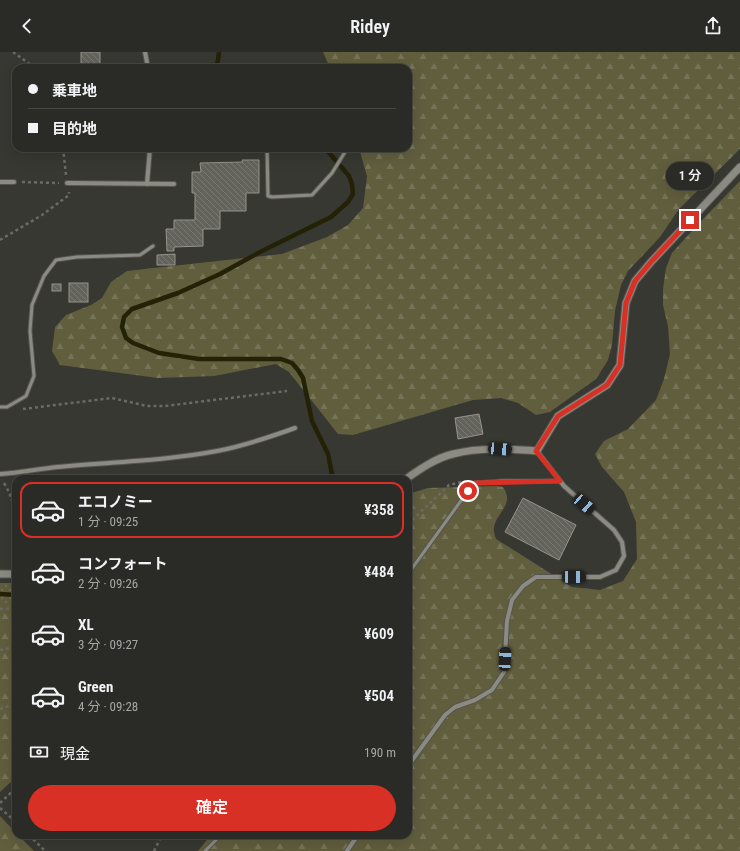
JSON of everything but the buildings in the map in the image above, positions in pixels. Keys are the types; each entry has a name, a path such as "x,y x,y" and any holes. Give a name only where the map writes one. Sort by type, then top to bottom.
{"street":[{"path":"145,52 147,64"},
{"path":"147,184 150,152"},
{"path":"536,451 558,416 607,385 620,365 626,303 635,281 740,167"},
{"path":"0,182 14,182"},
{"path":"67,183 174,184"},
{"path":"0,474 18,473 56,467 170,459 218,451 257,442 295,428"},
{"path":"412,475 427,465 452,454 477,450 500,449 536,451 564,486 614,530 622,542 624,556 616,570 600,577 536,577 523,586 512,600 507,621 504,672 492,690 475,700 455,707 445,714 412,760"},
{"path":"0,574 12,574"},
{"path":"347,851 355,839"}],"lane":[{"path":"267,152 266,187 268,196 272,197 312,195 332,173 345,152"},
{"path":"0,407 7,407 26,396 34,376 30,331 32,305 44,276 56,260 77,257 140,256 153,246"},
{"path":"412,568 475,483 560,481"},
{"path":"205,851 217,839"}],"path":[{"path":"13,52 30,64"},
{"path":"0,240 42,215 69,195 63,152"},
{"path":"14,182 67,183"},
{"path":"7,407 20,409 112,398 147,406 165,406 286,391"},
{"path":"412,520 449,485 463,480 475,483"},
{"path":"4,482 12,496"},
{"path":"0,609 12,608"},
{"path":"0,650 12,648"},
{"path":"0,709 12,705"},
{"path":"0,803 12,792"},
{"path":"0,808 12,818"},
{"path":"33,839 45,851"},
{"path":"154,851 160,839"}],"green space":[{"path":"323,52 740,52 740,149 679,209 660,237 628,271 621,285 615,311 612,345 608,360 596,379 550,412 536,415 518,403 501,398 473,400 353,435 338,434 289,372 276,364 214,376 158,378 60,365 52,351 55,327 66,315 91,305 102,298 111,282 127,271 282,254 327,237 348,225 363,208 367,176 360,152 412,152 412,64 328,64"},
{"path":"740,181 740,851 198,851 208,839 412,839 412,493 428,488 503,487 507,498 504,508 494,527 496,539 572,587 600,590 623,581 637,559 636,522 624,492 602,467 595,454 604,441 628,429 656,400 664,379 670,354 668,326 663,305 663,289 666,268 672,253"},
{"path":"0,583 12,583 12,603 0,603"},
{"path":"0,603 12,603 12,781 0,792"},
{"path":"0,816 12,829 12,839 22,839 34,851 0,851"}],"waterway":[{"path":"217,64 219,52"},
{"path":"328,152 349,176 353,194 348,202 331,217 260,252 220,274 178,293 132,309 124,317 122,327 126,338 133,343 159,353 199,359 281,359 292,363 303,378 312,421 328,454 332,475"},
{"path":"0,594 12,595"}],"route":[{"path":"468,491 475,483 502,481 560,481 536,451 558,416 607,385 620,365 626,303 635,281 690,220"}]}
